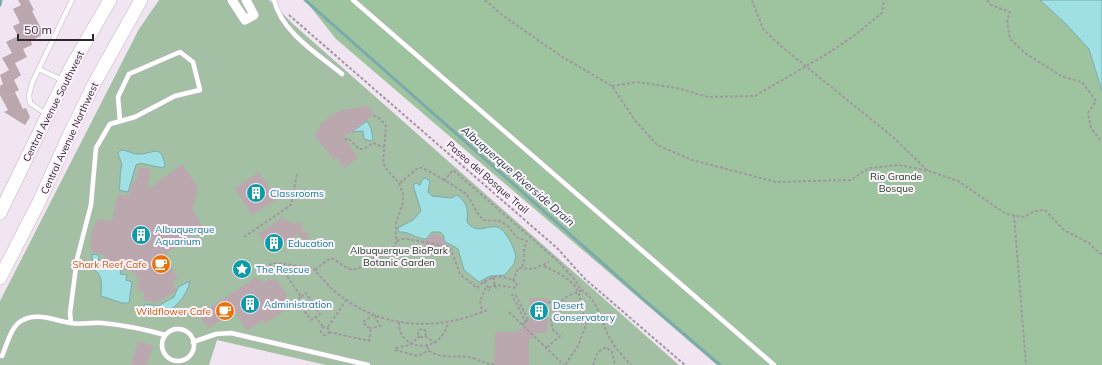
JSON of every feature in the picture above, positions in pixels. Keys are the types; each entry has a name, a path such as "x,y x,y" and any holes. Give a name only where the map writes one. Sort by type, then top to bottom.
{"main road":[{"name":"Central Avenue Southwest","path":"0,213 64,81 110,0"},
{"name":"Central Avenue Northwest","path":"0,278 39,202 92,87 141,0"}],"street":[{"path":"232,0 244,20 254,15 246,0"}],"lane":[{"path":"47,115 30,103 29,96 32,83 72,0"},
{"path":"274,0 279,16 293,32 342,74"},
{"path":"352,0 774,365"},
{"path":"71,323 70,313 77,259 91,205 96,148 110,124 135,117 175,96 200,90 193,62 180,52 129,74 118,97 120,121"},
{"path":"39,68 64,81"},
{"path":"2,356 15,327 22,320 32,317 71,323 100,323 137,327 165,335"},
{"path":"175,329 189,334 194,347 190,356 186,359 175,361 169,359 163,351 161,344 165,335 175,329"},
{"path":"193,342 216,334 232,333 368,365"}],"path":[{"path":"485,0 502,15 561,56 612,86 634,119 657,145 692,160 776,182 851,180 869,168 899,165 928,171 958,181 1006,214 1024,217 1035,211 1045,210 1064,230 1089,243 1102,254"},
{"path":"752,0 763,29 893,137 928,171"},
{"path":"612,86 637,82 677,88 708,97 755,96 855,35 882,13 884,0"},
{"path":"987,0 991,5 1010,12 1007,20 1010,39 1026,53 1063,77 1082,82 1096,101 1088,113 1091,128 1102,142"},
{"name":"Paseo del Bosque Trail","path":"287,12 557,248 585,279 685,365"},
{"path":"373,115 380,119 386,126 383,159 384,167 399,183 402,190 403,202 396,226 397,241"},
{"path":"345,140 348,138 359,149 373,143 384,148"},
{"path":"399,183 420,168 425,169 465,193 472,202 475,211 483,220 500,221 508,226 516,237 528,241 525,245 522,267"},
{"path":"444,181 453,170 559,262 576,280 581,290 589,294 598,308 608,336 631,365"},
{"path":"244,237 291,205 297,174"},
{"path":"1014,215 1026,365"},
{"path":"315,270 326,260 332,259 350,269 359,269 373,259 387,255 397,241 401,239 448,246 451,248 460,274 477,288 484,281 493,277 501,277 517,284 516,288 495,285 488,287 480,297 482,312"},
{"path":"513,281 518,268 533,269 544,266 549,262"},
{"path":"265,268 273,263 315,270 346,300 374,314 399,322 422,324 448,323 460,321 487,310"},
{"path":"279,264 302,296"},
{"path":"509,312 545,349 547,347 564,365 578,346 587,324 581,309 578,293 566,278 544,266"},
{"path":"493,277 496,289"},
{"path":"484,281 490,291"},
{"path":"548,302 556,304 581,290"},
{"path":"306,293 320,314 311,320 296,300 302,296 306,293"},
{"path":"522,325 528,320 516,295 512,295 526,324"},
{"path":"329,332 328,327 346,300"},
{"path":"547,347 560,336 553,330 549,319 555,313 556,304"},
{"path":"374,314 380,326 371,328 367,327 363,322 374,314"},
{"path":"316,317 323,327 321,330 323,334 327,335 329,332 369,340 371,328"},
{"path":"399,322 401,333 412,344 427,346 435,343 445,333 448,323"},
{"path":"420,336 419,331 422,329 422,324"},
{"path":"323,327 328,327"},
{"path":"422,329 426,331 425,336"},
{"path":"428,350 418,356 395,350 412,344 420,336 425,336 435,343"},
{"path":"427,346 428,350 433,354 446,357 467,357 486,364 494,364"},
{"path":"593,365 598,352 606,346 612,352 615,365"}],"green space":[{"name":"Albuquerque BioPark Botanic Garden","path":"159,0 269,0 293,24 679,365 326,365 217,340 209,365 0,365 0,301 139,29"},
{"name":"Rio Grande Bosque","path":"305,0 1040,0 1065,23 1089,49 1102,91 1102,365 717,365 336,39"}],"water":[{"path":"1040,0 1102,0 1102,91 1089,49 1065,23"},
{"path":"367,121 371,128 373,139 371,141 364,139 363,131 352,132"},
{"path":"121,150 137,154 155,151 158,152 161,154 165,165 163,168 140,163 136,165 128,192 119,190 122,165 118,153"},
{"path":"425,178 430,181 428,192 432,196 451,198 457,195 461,198 466,207 467,222 471,226 478,229 497,227 503,231 516,256 514,264 505,275 490,276 479,282 464,270 458,249 444,241 444,236 440,232 432,232 426,239 399,232 398,228 413,220 421,211 413,185 416,183 420,185 422,180"},
{"path":"92,254 99,255 98,265 121,270 120,274 127,275 126,280 132,282 129,303 122,303 101,296 101,281 97,271 93,269"},
{"path":"190,281 183,297 170,310 157,316 140,313 145,304 158,306 174,297 178,287"}],"building":[{"path":"18,0 29,0 34,10 32,11 44,34 31,41 32,45 23,49 27,57 15,63 21,75 14,80 19,90 15,92 23,109 26,108 30,117 25,125 4,112 8,110 0,95 0,86 3,84 0,75 9,70 2,58 12,53 6,42 18,36 13,26 20,23 13,9 21,5"},
{"path":"363,105 372,109 371,112 375,113 344,137 358,158 344,168 337,158 334,160 315,136 321,124 331,115 342,110 362,107"},
{"name":"Albuquerque Aquarium","path":"182,164 198,187 193,210 203,227 167,253 166,259 178,278 172,282 177,290 156,303 143,300 144,292 137,290 138,279 134,272 103,265 104,255 91,252 90,239 92,230 98,219 112,220 118,194 129,196 132,181 136,181 139,167 151,169 147,190"},
{"name":"Classrooms","path":"259,172 277,199 252,215 234,188"},
{"name":"Education","path":"283,217 286,221 287,220 292,224 297,222 301,223 302,230 309,234 309,238 304,240 297,234 271,252 258,234"},
{"path":"436,234 443,238 446,245 444,252 440,257 434,254 427,255 424,249 424,242 429,236"},
{"name":"Administration","path":"256,277 259,281 261,279 264,283 270,278 272,281 275,278 287,295 285,297 288,302 281,307 284,311 265,324 263,320 247,331 234,311 208,329 199,315"},
{"path":"530,298 548,298 547,333 536,333 529,340 529,365 494,365 495,332 516,332 530,321"},
{"path":"138,341 153,346 147,365 131,365"}],"waterway":[{"path":"0,5 1,0"},
{"name":"Albuquerque Riverside Drain","path":"305,0 642,298 720,365"}],"place":[{"name":"Classrooms","path":"256,193"},
{"name":"Albuquerque Aquarium","path":"141,235"},
{"name":"Education","path":"274,243"},
{"name":"Shark Reef Cafe","path":"161,264"},
{"name":"The Rescue","path":"242,269"},
{"name":"Administration","path":"250,304"},
{"name":"Wildflower Cafe","path":"225,311"},
{"name":"Desert Conservatory","path":"539,311"}]}
